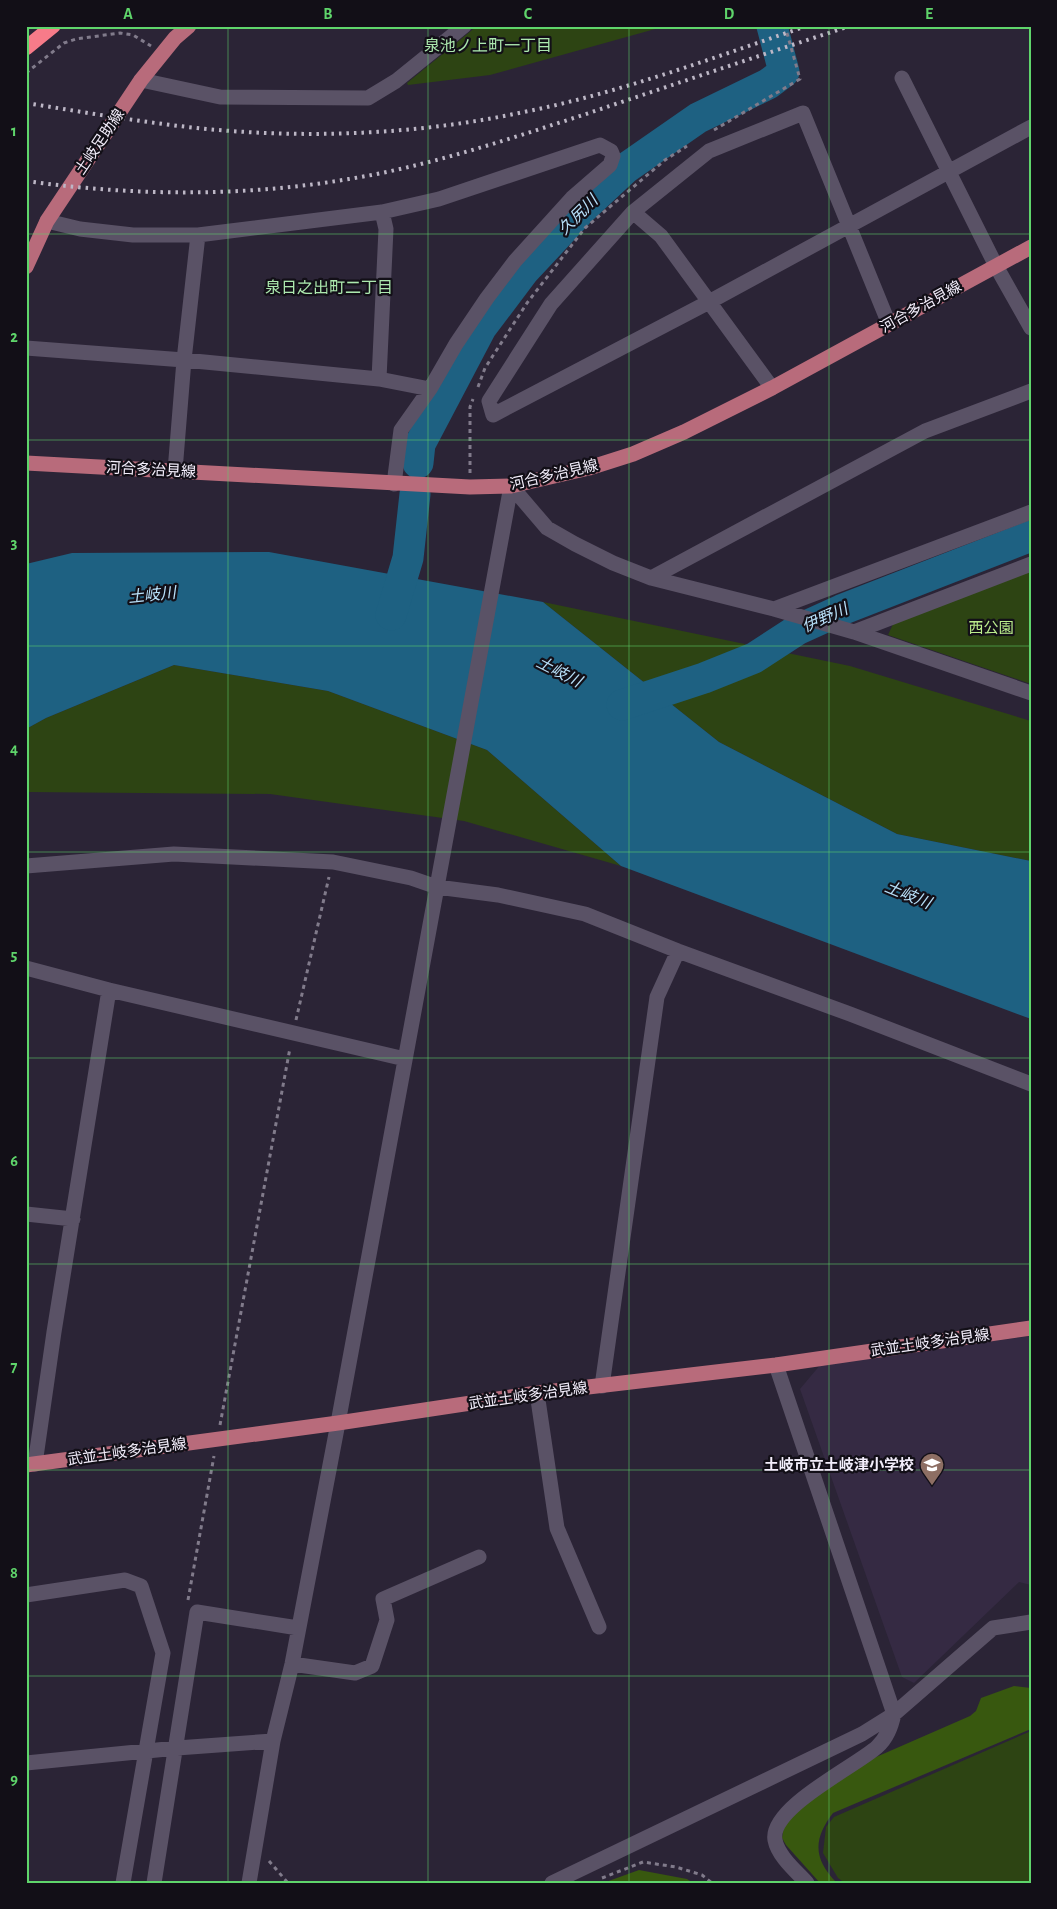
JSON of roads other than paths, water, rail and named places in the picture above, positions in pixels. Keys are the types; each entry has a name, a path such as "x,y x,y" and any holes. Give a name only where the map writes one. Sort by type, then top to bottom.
{"highway":[{"path":"27,55 53,26"}],"main road":[{"name":"土岐足助線","path":"26,267 47,221 141,80 175,38 189,26"},
{"name":"河合多治見線","path":"26,463 394,484 470,487 511,486 589,468 632,454 684,432 772,388 1031,246"},
{"name":"武並土岐多治見線","path":"31,1465 338,1423 537,1393 776,1365 1031,1328"}],"street":[{"path":"141,80 220,97 368,98 396,82 464,26"},
{"path":"902,78 996,266 1031,328"},
{"path":"889,324 849,226 803,113 709,151 633,212 551,304 489,401 493,415 709,302 849,226 949,172 1031,127"},
{"path":"47,221 80,229 133,236 198,235 382,212 439,199 600,145 611,151 613,156 610,165 572,198 515,261 456,344 430,389 401,430 394,484"},
{"path":"379,379 386,229 382,212"},
{"path":"633,212 661,236 772,388"},
{"path":"175,471 184,360 198,235"},
{"path":"26,348 184,360 379,379 430,389"},
{"path":"651,578 925,431 1031,391"},
{"path":"249,1883 273,1741 292,1664 338,1423 511,486"},
{"path":"511,486 548,528 613,563 651,578 774,609 854,632 1031,693"},
{"path":"774,609 1031,512"},
{"path":"854,632 1031,564"},
{"path":"26,866 174,854 333,862 411,878 438,881 585,914 1031,1084"},
{"path":"602,1386 657,997 678,951"},
{"path":"26,968 108,990 405,1059"},
{"path":"31,1465 73,1219 108,990"},
{"path":"26,1214 73,1219"},
{"path":"776,1365 894,1714 890,1730 877,1747 800,1801 782,1818 776,1828 775,1840 786,1861 806,1883"},
{"path":"537,1393 557,1528 599,1627"},
{"path":"292,1664 355,1672 372,1666 387,1620 383,1599 479,1556"},
{"path":"26,1595 126,1580 141,1586 163,1653 123,1883"},
{"path":"154,1883 177,1748 197,1612 298,1628"},
{"path":"552,1883 862,1734 894,1714 993,1628 1031,1622"},
{"path":"26,1763 177,1748 273,1741"}],"water":[{"name":"土岐川","path":"269,552 543,602 719,742 897,834 1031,861 1031,1019 621,866 487,750 328,691 174,665 46,718 26,729 26,564 72,553"}],"waterway":[{"name":"久尻川","path":"418,463 420,444 481,328 524,271 581,210 626,168 698,118 768,84 784,72 772,26"},
{"name":"久尻川","path":"391,615 408,558 415,494"},
{"name":"伊野川","path":"622,705 704,678 754,658 797,630 841,610 1031,536"}],"railway":[{"path":"26,103 154,123 237,131 318,134 399,130 439,126 519,113 592,96 628,86 807,26"},
{"path":"26,181 107,190 188,192 268,189 309,185 379,174 438,160 496,143 850,26"}],"place":[{"name":"土岐市立土岐津小学校","path":"932,1486"}],"district":[{"name":"泉池ノ上町一丁目","path":"488,46"},
{"name":"泉日之出町二丁目","path":"329,288"}],"park label":[{"name":"西公園","path":"991,628"}]}
